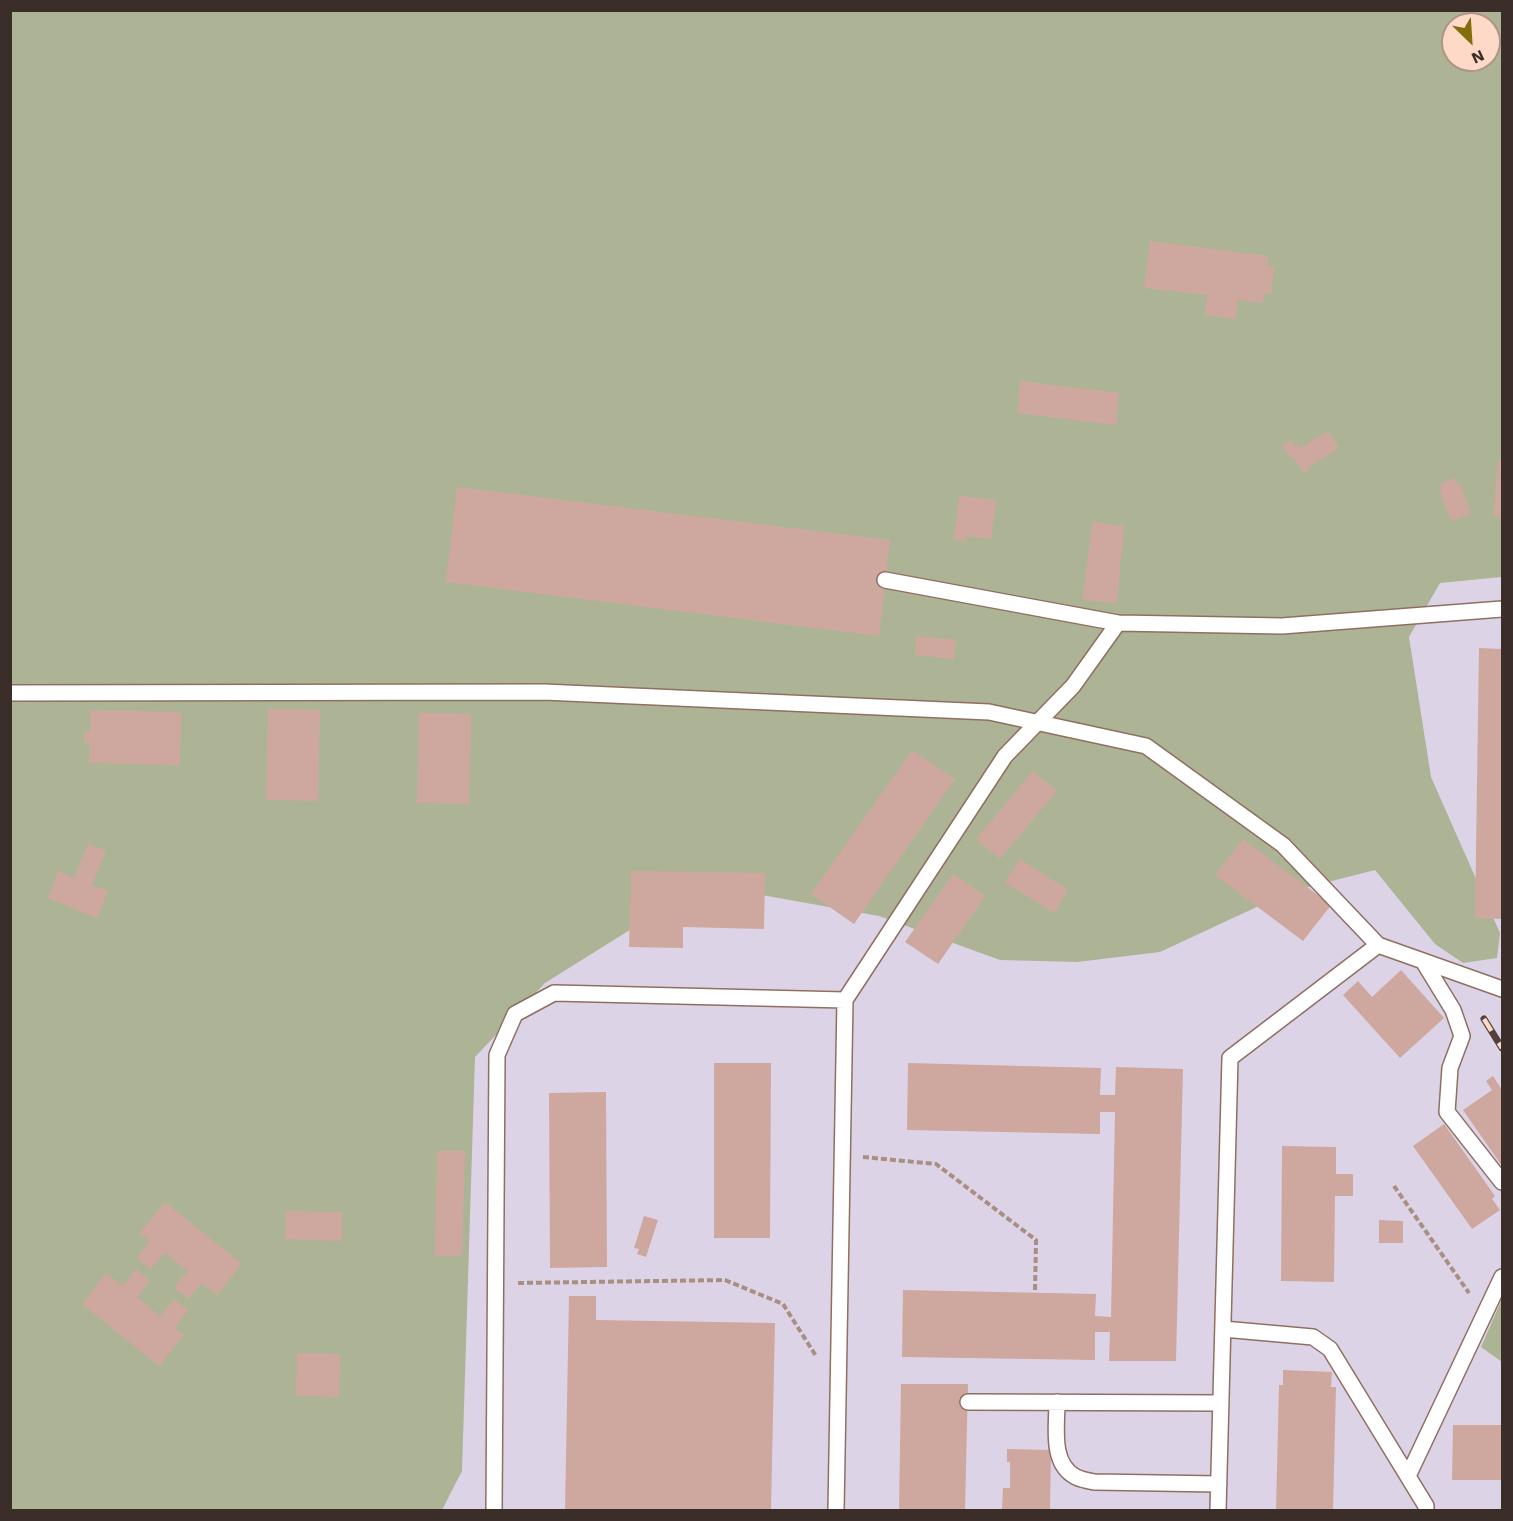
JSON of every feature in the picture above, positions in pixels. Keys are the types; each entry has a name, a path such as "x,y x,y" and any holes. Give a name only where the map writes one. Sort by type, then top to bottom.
{"lane":[{"path":"885,580 1118,623 1282,626 1503,609"},
{"path":"836,1510 845,1000 1005,756 1073,687 1118,623"},
{"path":"10,693 544,692 989,712 1146,746 1283,845 1378,945 1503,989"},
{"path":"1218,1510 1230,1058 1378,945"},
{"path":"1423,961 1453,1010 1462,1036 1450,1068 1447,1112 1503,1182"},
{"path":"494,1510 497,1055 515,1014 554,993 845,1000"},
{"path":"1408,1476 1503,1277"},
{"path":"1223,1329 1313,1337 1330,1349 1426,1506 1426,1510"},
{"path":"968,1402 1221,1403"},
{"path":"1057,1402 1056,1439 1061,1462 1075,1477 1095,1482 1219,1484"}],"path":[{"path":"843,1156 936,1164 1036,1240 1035,1292"},
{"path":"1394,1186 1485,1315"},
{"path":"495,1284 725,1280 783,1304 838,1392"}],"shaded area":[{"path":"11,11 1502,11 1502,1510 11,1510"}],"green space":[{"path":"10,11 1502,11 1502,577 1440,583 1409,637 1431,777 1500,933 1497,958 1463,963 1435,944 1375,870 1289,892 1160,952 1077,962 1000,960 879,916 745,892 649,918 545,983 475,1057 462,1471 442,1510 11,1510"},
{"path":"1502,1299 1502,1362 1481,1347"}],"building":[{"path":"1150,241 1268,256 1267,266 1274,267 1271,294 1264,293 1263,303 1238,300 1236,319 1205,315 1207,295 1144,288"},
{"path":"1020,381 1119,393 1116,425 1017,413"},
{"path":"1328,431 1339,448 1309,467 1310,469 1304,473 1282,446 1291,440 1295,446 1298,444 1300,448"},
{"path":"1498,460 1502,460 1502,517 1493,516"},
{"path":"1455,478 1457,484 1460,483 1471,514 1451,521 1439,491 1442,490 1440,484"},
{"path":"457,487 890,540 879,636 446,582"},
{"path":"959,496 996,500 991,539 965,536 965,541 954,540"},
{"path":"1092,522 1124,526 1117,603 1083,600"},
{"path":"917,636 956,640 954,659 915,655"},
{"path":"1479,648 1502,649 1502,919 1475,918"},
{"path":"268,709 320,710 318,801 266,800"},
{"path":"90,710 181,712 180,765 89,763 90,743 84,743 84,732 90,732"},
{"path":"419,713 471,714 469,804 417,803"},
{"path":"912,750 955,779 854,924 811,894"},
{"path":"1033,771 1057,791 1000,859 976,839"},
{"path":"1243,839 1331,905 1303,941 1215,875"},
{"path":"88,844 106,851 92,885 108,891 97,918 48,898 58,871 74,878"},
{"path":"1020,859 1068,890 1054,913 1005,882"},
{"path":"631,871 765,873 764,929 683,927 683,948 629,947"},
{"path":"953,874 985,896 938,964 905,942"},
{"path":"1401,970 1444,1018 1400,1058 1343,995 1358,981 1372,997"},
{"path":"714,1063 771,1063 770,1238 714,1238"},
{"path":"908,1063 1101,1068 1100,1095 1115,1095 1116,1067 1183,1069 1176,1361 1109,1361 1110,1332 1095,1332 1095,1360 902,1357 903,1290 1096,1294 1095,1316 1111,1317 1115,1112 1100,1112 1100,1134 907,1130"},
{"path":"1493,1076 1502,1090 1502,1166 1463,1110 1492,1090 1486,1081"},
{"path":"606,1092 607,1267 550,1268 549,1093"},
{"path":"1444,1124 1495,1196 1492,1199 1500,1210 1472,1229 1413,1146"},
{"path":"1282,1146 1336,1147 1336,1174 1353,1174 1353,1196 1335,1196 1334,1282 1281,1281"},
{"path":"437,1151 465,1151 462,1256 435,1256"},
{"path":"165,1202 242,1264 217,1295 202,1283 188,1299 174,1287 188,1271 165,1253 150,1269 137,1258 150,1241 140,1233"},
{"path":"286,1211 342,1212 342,1241 285,1239"},
{"path":"644,1216 658,1220 646,1257 637,1254 639,1249 634,1248"},
{"path":"1379,1220 1403,1221 1403,1243 1379,1243"},
{"path":"136,1269 150,1281 137,1297 160,1316 174,1299 188,1310 175,1328 184,1335 159,1366 82,1304 106,1273 123,1286"},
{"path":"569,1296 596,1296 596,1320 775,1323 771,1510 565,1510"},
{"path":"297,1353 340,1354 339,1397 296,1396"},
{"path":"1283,1370 1332,1372 1331,1387 1336,1387 1333,1510 1276,1510 1279,1385 1283,1385"},
{"path":"901,1384 968,1384 965,1510 899,1510"},
{"path":"1453,1425 1502,1425 1502,1480 1452,1480"},
{"path":"1007,1449 1051,1450 1050,1510 1002,1510 1003,1488 1010,1488 1010,1462 1007,1462"}],"railway":[{"path":"1484,1019 1502,1048"}]}
